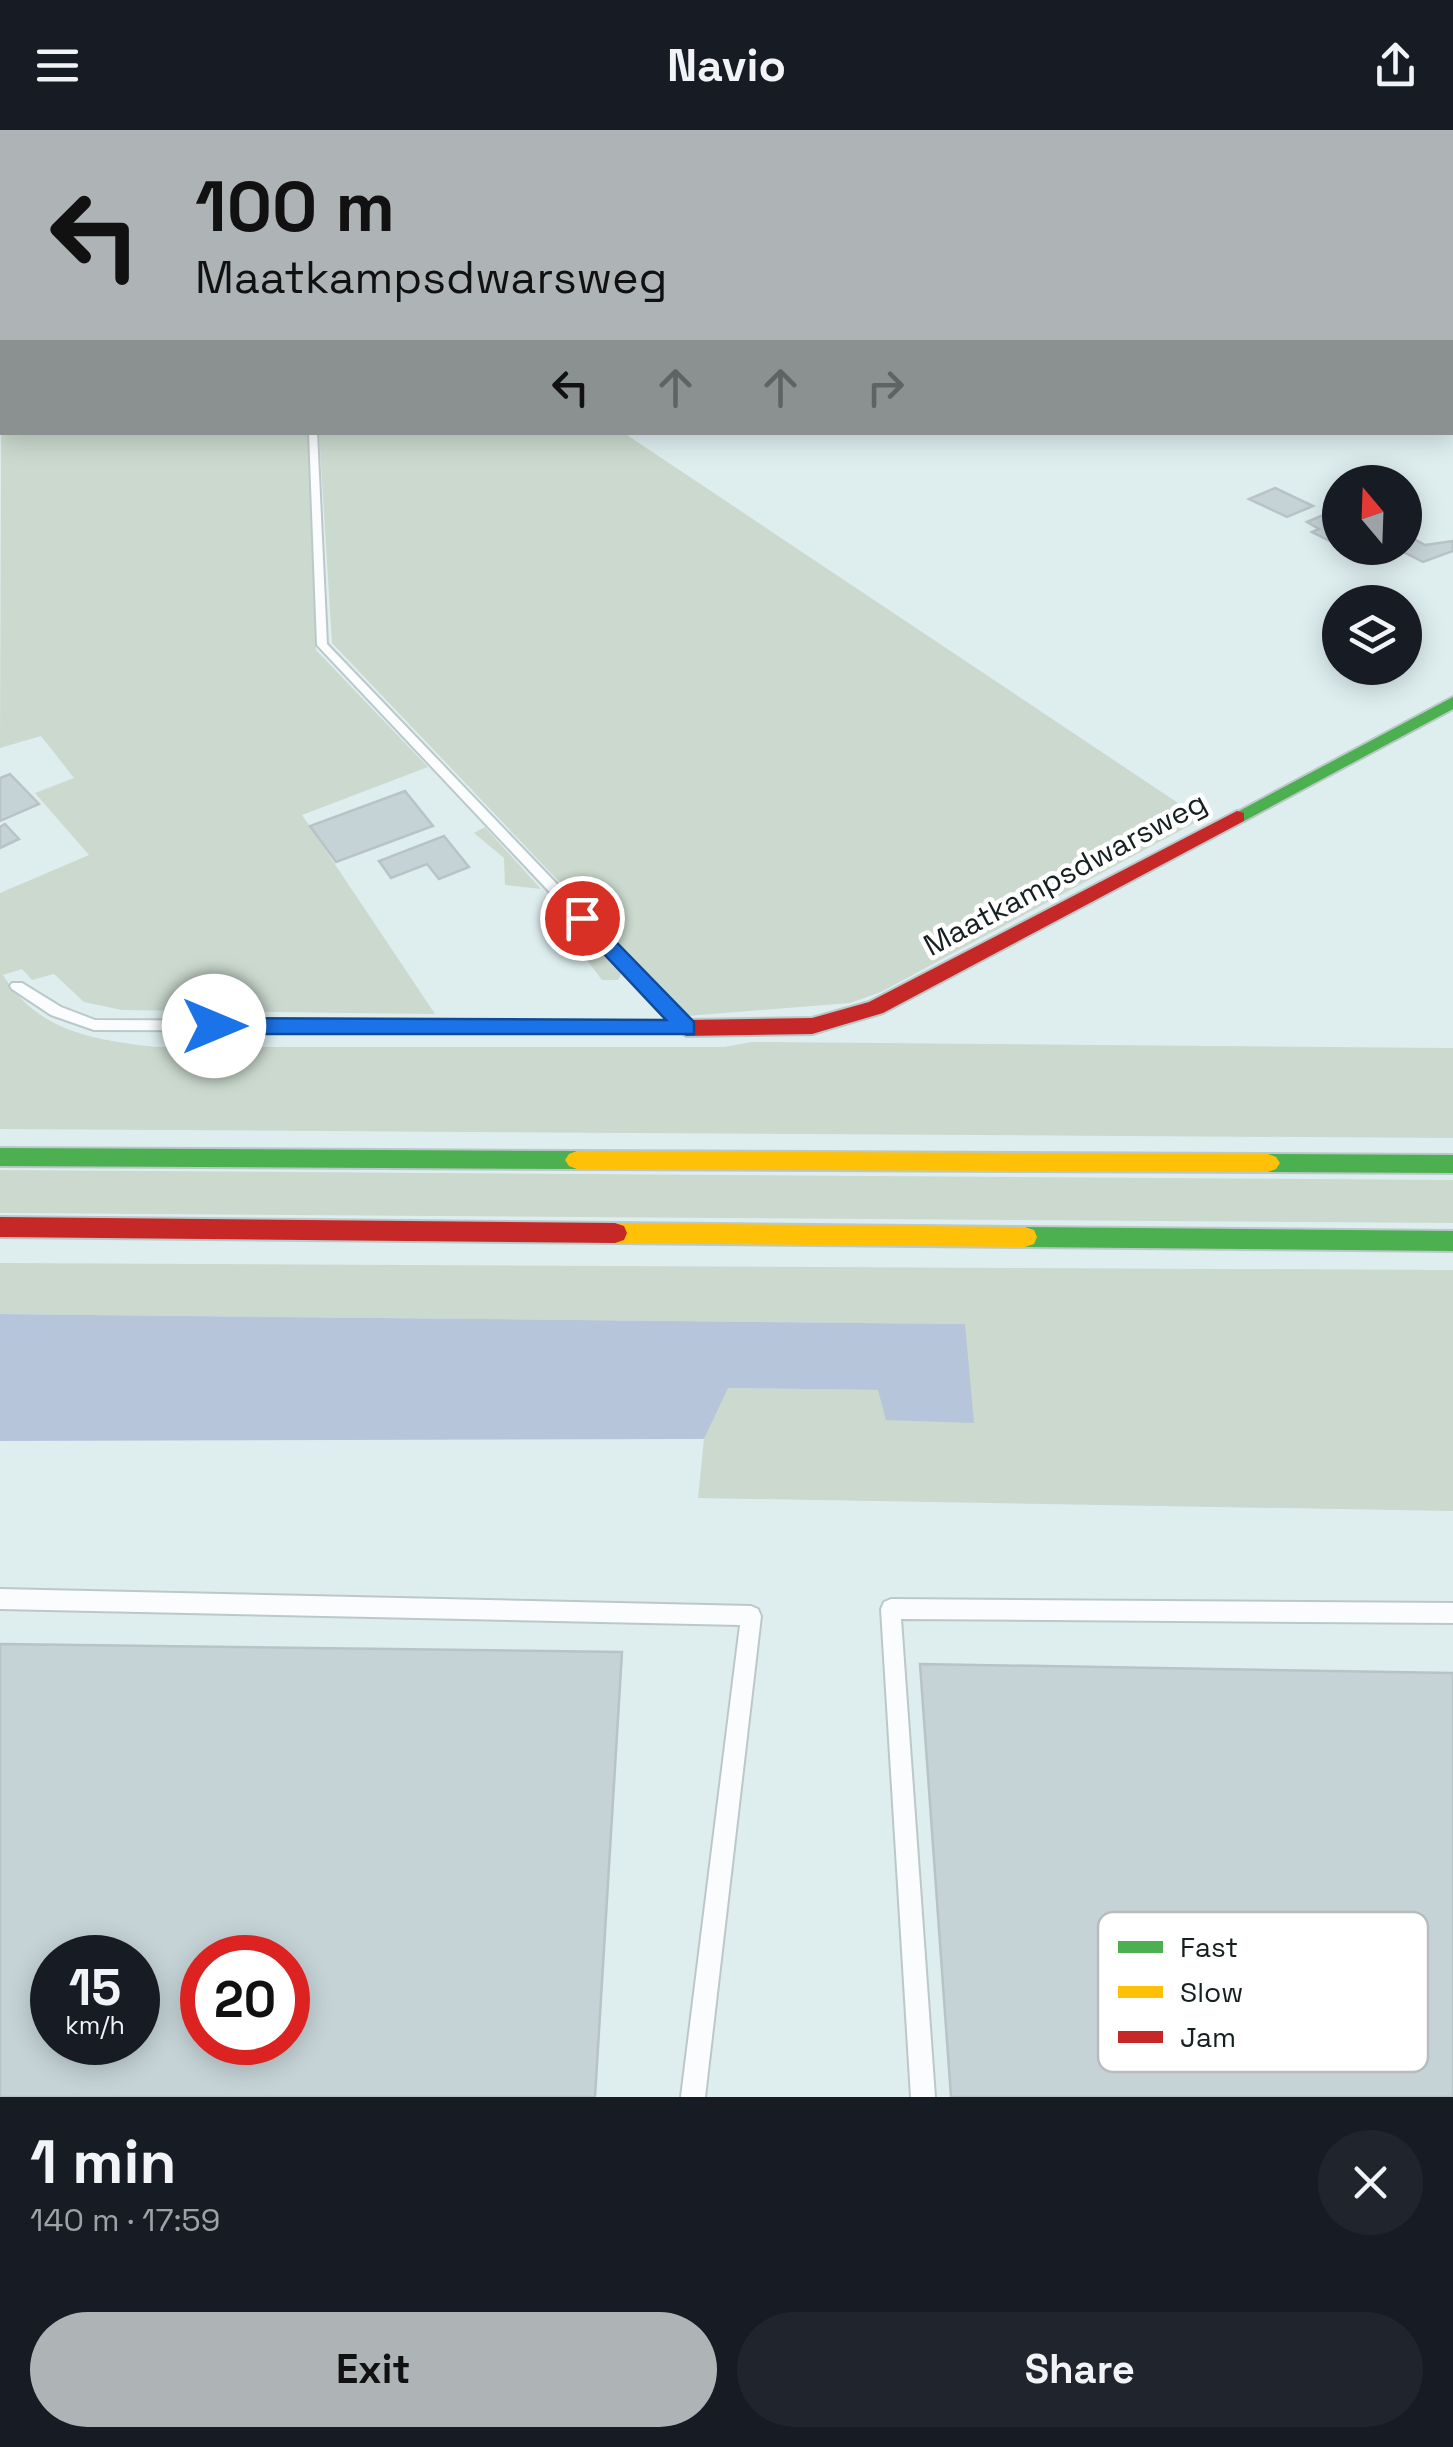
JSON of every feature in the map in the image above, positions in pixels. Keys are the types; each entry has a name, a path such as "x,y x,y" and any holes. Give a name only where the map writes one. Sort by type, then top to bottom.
{"main road":[{"name":"Maatkampsdwarsweg","path":"686,1028 812,1026 876,1008 1453,702"},
{"path":"0,1156 1453,1164"},
{"path":"0,1227 1453,1241"}],"lane":[{"path":"313,435 322,644 686,1028"},
{"name":"Maatkampsdwarsweg","path":"17,986 56,1011 94,1024 686,1028"},
{"path":"0,1599 751,1616 693,2097"},
{"path":"923,2097 891,1608 1453,1613"}],"shaded area":[{"path":"1,435 309,435 316,650 428,767 302,815 435,1014 122,1010 84,1002 54,974 32,980 22,969 3,975 17,994 50,1021 90,1036 156,1047 724,1047 752,1042 1453,1048 1453,1138 0,1129 0,893 89,855 35,793 74,778 41,736 0,748"},
{"path":"319,435 627,435 1202,819 881,992 850,1003 687,1016 332,643"},
{"path":"485,827 541,889 505,885 504,858 474,833"},
{"path":"550,912 565,912 623,971 618,980 602,980"},
{"path":"0,1170 1453,1180 1453,1223 0,1213"},
{"path":"0,1263 1453,1270 1453,1511 698,1498 704,1439 727,1388 878,1390 964,1324 0,1314"}],"water":[{"path":"0,1314 965,1324 974,1423 886,1420 878,1390 728,1388 704,1439 0,1441"}],"building":[{"path":"1275,488 1313,506 1287,517 1249,499"},
{"path":"1322,516 1322,537 1312,532 1319,529 1307,522"},
{"path":"1453,541 1453,551 1423,562 1422,543"},
{"path":"10,774 39,804 0,821 0,778"},
{"path":"405,791 433,826 336,862 310,826"},
{"path":"5,824 19,839 0,848 0,827"},
{"path":"444,836 469,867 439,879 427,864 391,878 379,861"},
{"path":"0,1644 622,1652 595,2097 0,2097"},
{"path":"920,1664 1453,1673 1453,2097 951,2097"}],"traffic: fast":[{"path":"1237,817 1453,702"},
{"path":"0,1157 577,1160"},
{"path":"1268,1163 1453,1164"},
{"path":"1025,1237 1453,1241"}],"traffic: slow":[{"path":"577,1160 1268,1163"},
{"path":"615,1233 1025,1237"}],"traffic: jam":[{"path":"686,1028 812,1026 876,1008 1237,817"},
{"path":"0,1227 615,1233"}],"route":[{"path":"214,1026 686,1028 582,918"}]}
